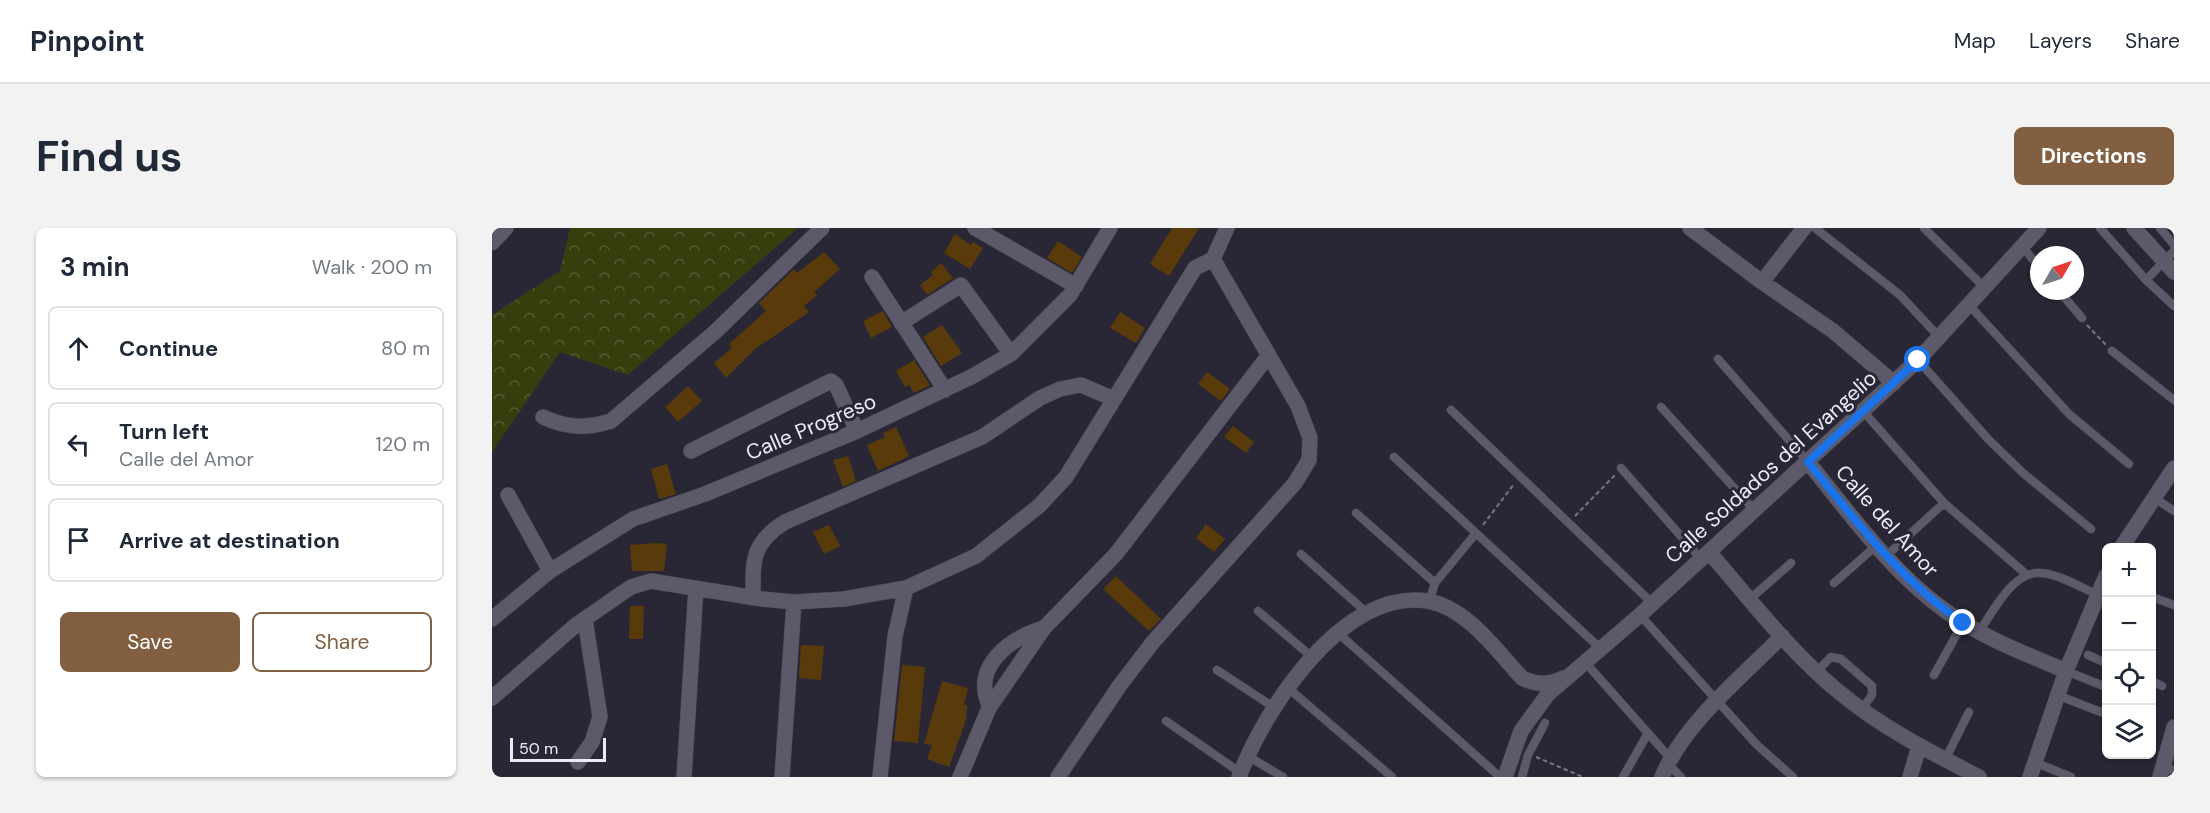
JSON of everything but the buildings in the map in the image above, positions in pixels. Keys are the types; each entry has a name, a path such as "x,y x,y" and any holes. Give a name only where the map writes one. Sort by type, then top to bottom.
{"street":[{"path":"492,243 506,228"},
{"path":"543,417 563,426 589,428 610,421 715,332 822,228"},
{"path":"975,228 1076,286"},
{"name":"Calle Progreso","path":"492,619 550,571 633,519 705,495 857,431 945,390 1011,354 1070,295 1110,228"},
{"path":"492,699 585,619 630,588 651,581 753,598 794,602 844,598 906,588 976,556 1039,506 1066,477 1194,268 1213,259 1227,228"},
{"path":"1690,228 1833,331 1894,383"},
{"path":"1762,282 1804,228"},
{"name":"Calle Soldados del Evangelio","path":"1570,674 1640,615 1894,383 1939,338 2039,228"},
{"path":"2134,228 2171,262"},
{"path":"1058,777 1120,685 1153,642 1294,483 1309,460 1310,438 1298,406 1213,259"},
{"path":"872,277 945,390"},
{"path":"902,323 961,285 1011,354"},
{"path":"960,777 990,707 1044,628 1116,554 1268,356"},
{"path":"691,451 831,381 836,385 857,431"},
{"path":"753,598 753,561 759,544 770,531 785,522 982,437 1040,398 1060,389 1082,385 1114,399"},
{"name":"Calle del Amor","path":"1808,462 1881,551 1938,606 1979,632 2066,671"},
{"path":"2124,543 2174,468"},
{"path":"508,495 550,571"},
{"path":"1705,555 1750,599 1816,672 1862,709 1919,746 1979,777"},
{"path":"2030,777 2066,671 2102,586"},
{"path":"684,777 696,588"},
{"path":"880,777 895,636 906,588"},
{"path":"1240,775 1275,708 1312,657 1336,632 1389,604 1411,601 1429,602 1451,610 1473,626 1522,678 1533,684 1544,684 1570,674"},
{"path":"782,777 794,602"},
{"path":"578,762 592,742 600,717 585,619"},
{"path":"990,707 984,696 985,685 996,658 1005,645 1022,635 1044,628"},
{"path":"1666,766 1717,702 1782,636"},
{"path":"1505,777 1512,750 1530,716 1570,674"},
{"path":"2166,771 2173,744 2174,727"},
{"path":"1910,777 1919,746"}],"lane":[{"path":"1815,228 1892,288 1939,338"},
{"path":"1924,228 1984,287"},
{"path":"2100,228 2146,280 2174,306"},
{"path":"2160,228 2174,244"},
{"path":"2022,246 2030,256"},
{"path":"2146,280 2171,262"},
{"path":"2067,300 2082,318"},
{"path":"1969,305 2069,414 2129,464"},
{"path":"2112,351 2174,400"},
{"path":"1718,359 1808,462"},
{"path":"1918,360 2016,467 2091,530"},
{"path":"1661,407 1754,510"},
{"path":"1451,410 1652,603"},
{"path":"1863,411 1944,503 2026,575"},
{"path":"1394,457 1601,649"},
{"path":"1621,468 1705,555"},
{"path":"2153,497 2174,511"},
{"path":"1834,583 1944,503"},
{"path":"1356,513 1434,583"},
{"path":"1429,602 1434,583 1476,533"},
{"path":"1301,554 1367,614"},
{"path":"1750,599 1791,563"},
{"path":"1979,632 2010,590 2026,575 2044,573 2098,595"},
{"path":"2156,599 2174,605"},
{"path":"1258,611 1312,657"},
{"path":"1640,615 1757,745 1793,777"},
{"path":"1934,675 1963,623"},
{"path":"1336,632 1500,777"},
{"path":"2088,655 2102,661"},
{"path":"1816,672 1831,657 1841,659 1872,686 1872,695 1862,709"},
{"path":"1585,662 1648,733 1666,766 1681,777"},
{"path":"1217,670 1275,708"},
{"path":"2066,671 2102,685"},
{"path":"2156,683 2162,686"},
{"path":"1288,688 1392,777"},
{"path":"2058,695 2102,712"},
{"path":"1945,760 1969,712"},
{"path":"1166,721 1240,775"},
{"path":"1522,777 1528,755 1545,723"},
{"path":"1623,777 1648,733"},
{"path":"1512,750 1528,755"},
{"path":"1249,757 1282,777"},
{"path":"2034,762 2071,777"}],"path":[{"path":"2082,318 2112,351"},
{"path":"1568,523 1621,468"},
{"path":"1476,533 1520,477"},
{"path":"1528,755 1583,777"}],"green space":[{"path":"570,228 798,228 628,375 560,352 492,452 492,315 560,271"}],"route":[{"path":"1918,360 1808,462 1886,556 1938,606 1963,623"}]}
